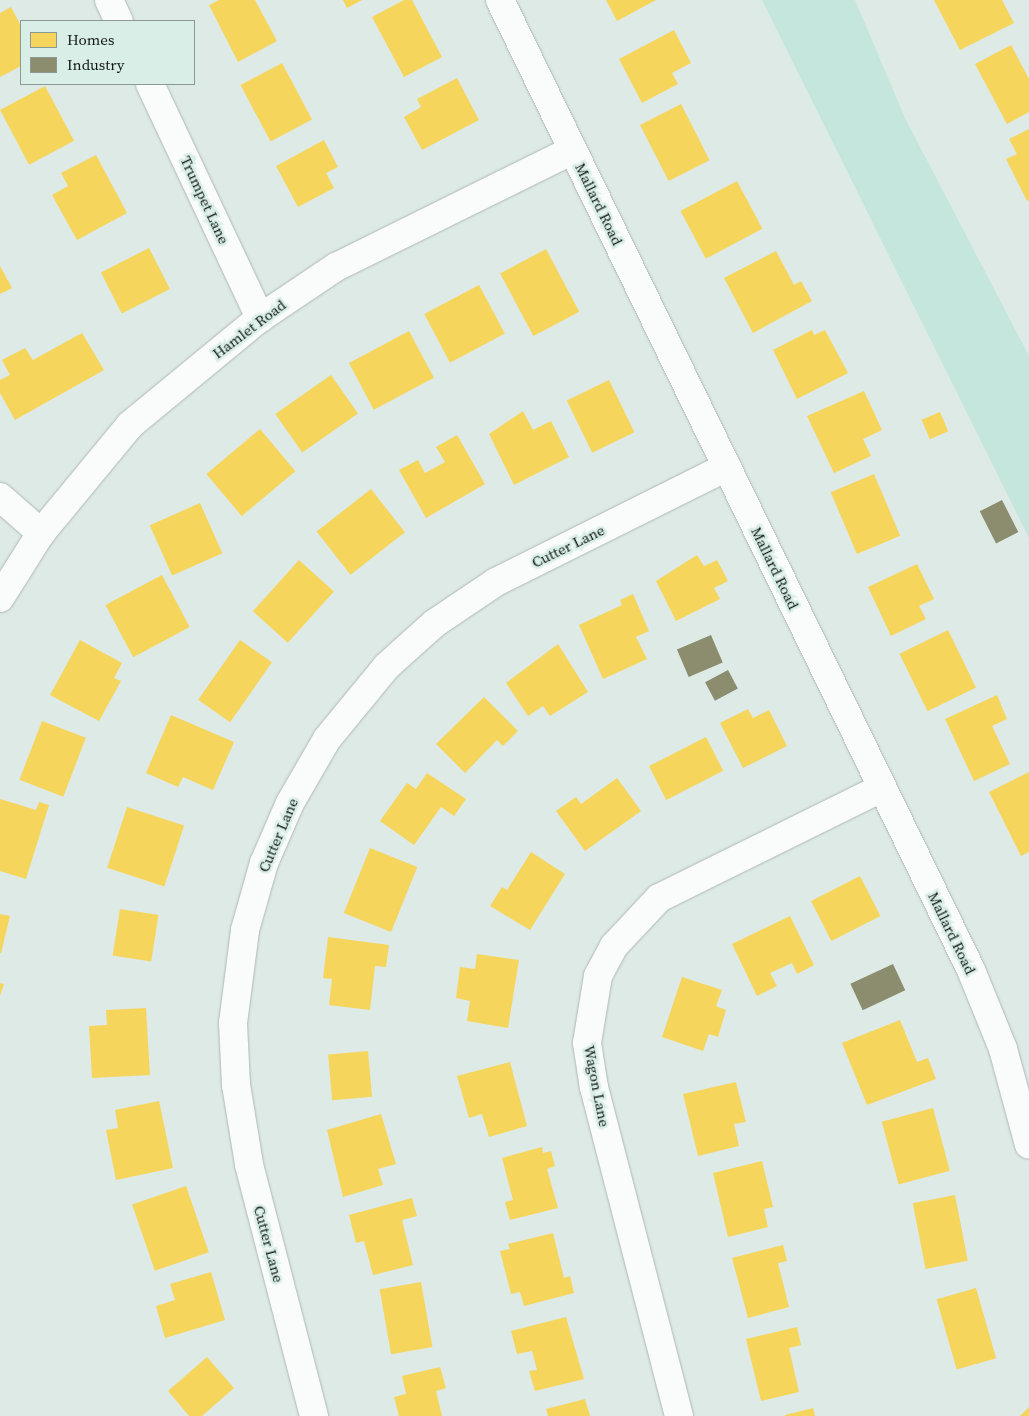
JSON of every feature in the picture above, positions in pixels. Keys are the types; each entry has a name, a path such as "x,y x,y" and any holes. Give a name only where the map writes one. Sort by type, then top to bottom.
{"street":[{"path":"109,0 119,20"},
{"name":"Mallard Road","path":"500,0 971,970 1003,1050 1029,1145"},
{"name":"Trumpet Lane","path":"150,85 260,318"},
{"name":"Hamlet Road","path":"0,598 41,533 130,425 260,318 336,267 573,150"},
{"name":"Cutter Lane","path":"314,1416 249,1164 235,1076 233,1023 245,930 264,863 290,803 327,739 387,666 435,623 496,582 727,467"},
{"path":"0,497 41,533"},
{"name":"Wagon Lane","path":"679,1416 594,1088 587,1043 598,976 614,946 641,912 659,898 882,788"}],"green space":[{"path":"762,0 855,0 905,118 1029,356 1029,538"}],"building: Homes":[{"path":"219,0 255,0 277,41 238,62 209,5"},
{"path":"343,0 362,0 347,8"},
{"path":"404,0 412,0 442,57 404,77 372,17"},
{"path":"606,0 656,0 617,21"},
{"path":"934,0 1002,0 1014,23 960,50"},
{"path":"11,7 20,24 20,67 0,77 0,13"},
{"path":"674,30 691,63 672,73 678,84 642,103 619,59"},
{"path":"1011,45 1029,79 1029,112 1007,124 975,64"},
{"path":"282,63 312,120 271,142 241,85"},
{"path":"457,78 479,120 422,150 404,117 421,107 417,99"},
{"path":"45,86 74,141 29,165 0,110"},
{"path":"681,104 710,160 669,181 640,125"},
{"path":"1029,129 1029,200 1027,201 1006,159 1017,154 1009,139"},
{"path":"324,140 338,167 326,173 334,188 298,207 276,166"},
{"path":"96,155 127,213 77,240 52,195 68,186 61,173"},
{"path":"737,181 762,229 706,259 680,211"},
{"path":"149,248 170,289 122,314 101,273"},
{"path":"546,249 579,312 533,336 500,273"},
{"path":"776,251 794,285 801,281 812,301 753,333 724,278"},
{"path":"0,266 12,288 0,294"},
{"path":"479,285 505,334 450,363 424,314"},
{"path":"812,330 814,335 825,330 848,373 797,399 773,350"},
{"path":"409,331 434,378 374,410 349,363"},
{"path":"82,333 104,370 15,420 0,393 0,380 10,375 2,360 25,348 33,360"},
{"path":"331,375 358,414 302,453 275,414"},
{"path":"609,380 634,432 592,453 567,401"},
{"path":"864,391 882,430 863,439 871,456 834,473 807,416"},
{"path":"523,411 533,430 551,421 569,457 514,485 489,434"},
{"path":"940,412 948,431 930,439 922,420"},
{"path":"260,429 295,471 242,516 206,474"},
{"path":"457,435 485,484 426,518 399,470 418,460 425,473 445,462 436,447"},
{"path":"874,474 900,536 857,554 831,492"},
{"path":"371,489 405,532 350,575 317,531"},
{"path":"200,503 222,553 172,576 150,525"},
{"path":"697,555 704,566 717,560 728,581 714,588 720,599 676,621 656,581"},
{"path":"299,560 334,591 288,643 253,611"},
{"path":"917,564 934,599 919,606 926,619 891,636 868,587"},
{"path":"162,575 190,627 133,657 105,605"},
{"path":"633,594 649,631 636,637 647,659 603,679 579,625 622,605 620,600"},
{"path":"948,630 976,688 928,711 899,654"},
{"path":"80,640 122,663 114,678 121,681 99,721 50,695"},
{"path":"240,640 272,662 230,722 198,700"},
{"path":"558,644 588,692 550,716 543,706 528,716 506,683"},
{"path":"997,695 1007,719 992,726 1010,764 974,781 945,719"},
{"path":"484,697 518,731 503,746 497,740 465,773 436,744"},
{"path":"748,709 753,718 769,710 787,746 743,768 720,723"},
{"path":"171,715 234,742 213,790 183,777 178,787 146,773"},
{"path":"42,721 86,738 63,797 19,780"},
{"path":"706,737 723,771 666,800 649,766"},
{"path":"1029,772 1029,852 1021,856 989,792"},
{"path":"427,773 466,799 454,816 441,807 414,845 380,821 407,783 416,789"},
{"path":"617,778 641,811 585,851 556,811 576,797 581,804"},
{"path":"0,799 36,810 39,802 49,805 26,879 0,871"},
{"path":"127,807 184,826 164,886 107,868"},
{"path":"370,848 417,867 391,932 344,913"},
{"path":"531,852 565,874 530,930 490,906 502,887 507,890"},
{"path":"860,876 880,916 831,941 811,901"},
{"path":"120,909 159,915 151,962 113,955"},
{"path":"0,914 10,916 1,953 0,953"},
{"path":"790,916 814,965 797,974 792,963 770,973 777,986 757,996 732,944"},
{"path":"328,937 389,945 386,967 375,966 370,1010 329,1005 332,979 323,978"},
{"path":"477,954 519,960 508,1028 467,1021 470,1001 456,998 460,967 475,969"},
{"path":"682,977 722,990 716,1006 726,1010 718,1037 709,1034 703,1051 662,1037"},
{"path":"0,983 4,984 0,996"},
{"path":"146,1008 150,1075 92,1078 89,1026 107,1025 106,1010"},
{"path":"900,1020 917,1062 928,1058 936,1079 867,1105 842,1043"},
{"path":"368,1051 372,1097 332,1100 328,1054"},
{"path":"510,1062 527,1126 489,1137 482,1114 469,1118 457,1076"},
{"path":"736,1082 746,1122 734,1124 739,1146 698,1156 683,1094"},
{"path":"159,1101 173,1168 116,1180 106,1130 118,1128 115,1110"},
{"path":"933,1108 950,1171 899,1185 882,1122"},
{"path":"381,1114 396,1164 378,1169 383,1185 343,1197 327,1130"},
{"path":"542,1147 543,1153 551,1151 555,1166 547,1169 558,1208 510,1220 505,1202 513,1200 502,1158"},
{"path":"762,1161 773,1207 764,1209 768,1227 728,1237 713,1173"},
{"path":"186,1186 209,1252 155,1271 132,1205"},
{"path":"955,1195 968,1261 926,1269 913,1203"},
{"path":"412,1198 417,1216 402,1220 413,1265 373,1275 364,1241 356,1243 349,1215"},
{"path":"553,1233 564,1278 570,1276 574,1293 524,1306 520,1292 511,1294 500,1251 510,1249 508,1244"},
{"path":"783,1245 787,1261 778,1263 789,1307 748,1318 732,1258"},
{"path":"211,1272 225,1320 165,1338 156,1306 175,1300 170,1284"},
{"path":"421,1282 432,1347 391,1354 380,1289"},
{"path":"976,1288 996,1358 957,1369 937,1299"},
{"path":"566,1317 584,1379 535,1391 529,1371 537,1370 532,1351 517,1354 511,1331"},
{"path":"797,1327 801,1345 789,1348 799,1392 761,1401 746,1339"},
{"path":"207,1357 234,1388 202,1416 189,1416 168,1391"},
{"path":"440,1367 446,1388 436,1391 442,1416 399,1416 394,1397 406,1394 402,1376"},
{"path":"585,1399 590,1416 548,1416 546,1409"},
{"path":"1029,1407 1029,1416 1020,1416"},
{"path":"813,1408 815,1416 785,1416 785,1415"}],"building: Industry":[{"path":"1002,500 1018,532 996,543 980,511"},
{"path":"711,635 723,663 689,677 677,649"},
{"path":"728,670 738,689 715,701 705,682"},
{"path":"893,964 905,990 863,1010 850,984"}]}
